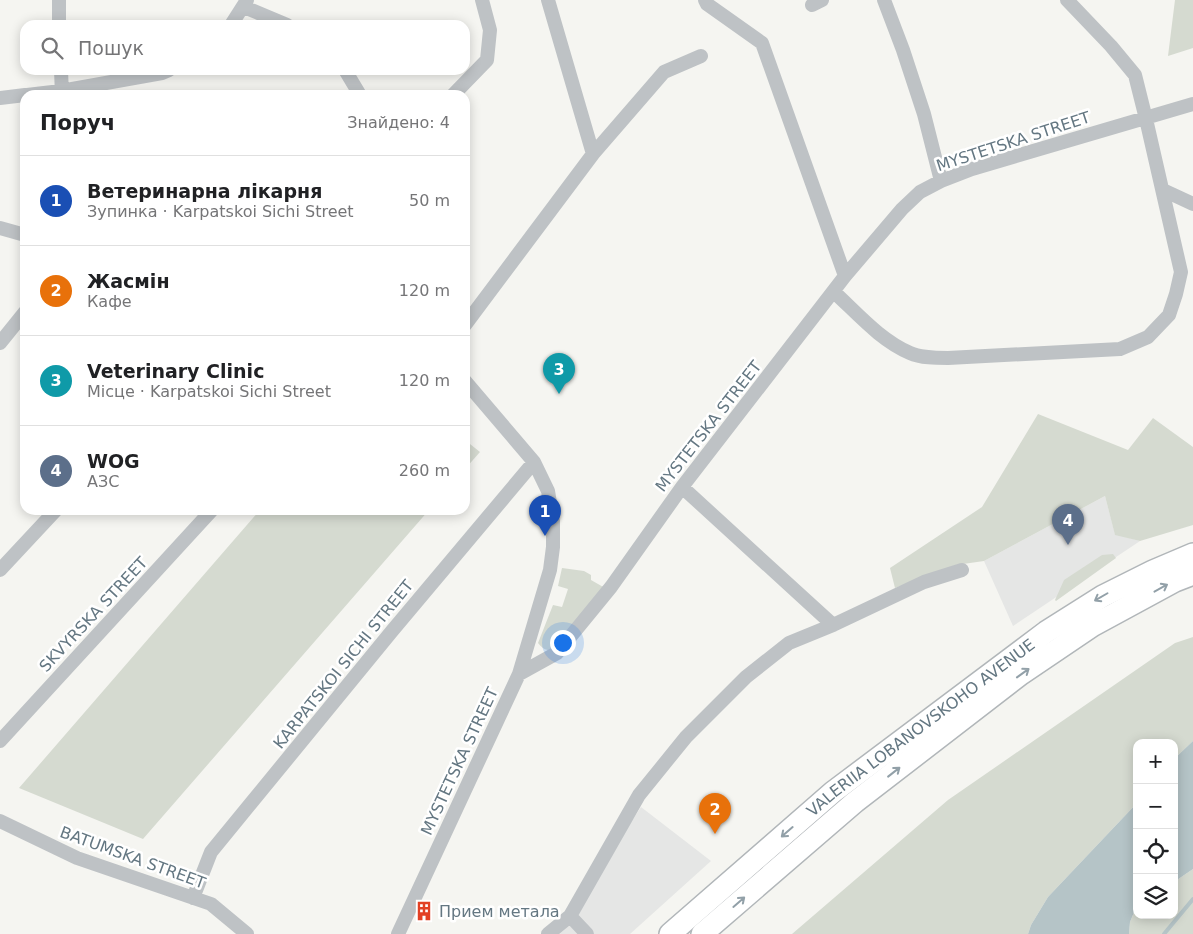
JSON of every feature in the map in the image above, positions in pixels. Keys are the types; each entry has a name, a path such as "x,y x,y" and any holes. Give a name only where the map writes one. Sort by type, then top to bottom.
{"main road":[{"name":"VALERIIA LOBANOVSKOHO AVENUE","path":"670,934 833,792 1046,632 1103,596 1153,571 1193,554"},
{"name":"VALERIIA LOBANOVSKOHO AVENUE","path":"702,934 855,802 1021,674 1092,626 1175,581 1193,574"}],"street":[{"path":"58,0 59,20"},
{"path":"458,90 486,60 490,30 482,0"},
{"path":"548,0 593,154"},
{"path":"705,0 707,4 762,43 845,276"},
{"path":"884,0 924,114 941,181"},
{"path":"834,292 880,335 911,354 928,357 948,358 1120,349 1148,337 1168,315 1176,294 1181,272 1134,75 1111,46 1067,0"},
{"path":"234,20 246,3 278,20"},
{"path":"470,318 593,154 664,72 701,56"},
{"path":"60,75 62,90"},
{"path":"77,90 152,75"},
{"path":"348,75 357,90"},
{"path":"0,98 20,96"},
{"name":"MYSTETSKA STREET","path":"398,934 519,674 557,653 611,587 682,487 845,276 902,209 920,192 941,181 972,169 1193,104"},
{"path":"1162,190 1193,204"},
{"path":"0,228 20,234"},
{"path":"0,343 20,318"},
{"path":"470,387 534,462 548,491 553,521 553,547 550,570 519,674"},
{"name":"KARPATSKOI SICHI STREET","path":"192,898 211,852 392,630 534,462"},
{"path":"682,487 833,625"},
{"path":"0,570 51,515"},
{"name":"SKVYRSKA STREET","path":"0,741 207,515"},
{"path":"548,934 570,916 639,795 686,737 746,677 789,643 833,625 924,582 962,570"},
{"name":"BATUMSKA STREET","path":"0,822 77,858 211,904 247,934"},
{"path":"570,916 587,934"}],"shaded area":[{"path":"1175,0 1193,0 1193,48 1168,56"},
{"path":"1038,414 1128,450 1153,418 1193,447 1193,525 1140,541 1115,535 1105,496 984,561 956,565 895,588 890,568 982,507"},
{"path":"470,444 480,452 470,463"},
{"path":"1105,496 1115,534 1140,541 1013,626 984,561"},
{"path":"256,515 425,515 143,839 19,788"},
{"path":"1113,554 1116,558 1055,600 1064,580 1102,555"},
{"path":"562,568 584,571 591,575 591,580 605,588 554,650 549,650 543,648 538,643 553,605 562,607 568,589 558,586"},
{"path":"1193,637 1193,741 1178,755 1178,739 1133,739 1133,807 1048,897 1031,925 1028,934 792,934 948,800 1175,643"},
{"path":"1193,741 1193,869 1178,879 1178,784 1178,755"},
{"path":"641,807 711,861 630,934 548,934 570,916"},
{"path":"1133,807 1133,915 1129,934 1028,934 1031,925 1048,897"},
{"path":"1193,869 1193,934 1129,934 1133,915 1133,919 1178,919 1178,879"}],"waterway":[{"path":"1164,934 1193,899"}],"place":[{"name":"Veterinary Clinic","path":"559,394"},
{"name":"Ветеринарна лікарня","path":"545,536"},
{"name":"WOG","path":"1068,545"},
{"name":"Жасмін","path":"715,834"},
{"name":"Прием метала","path":"424,911"}]}
